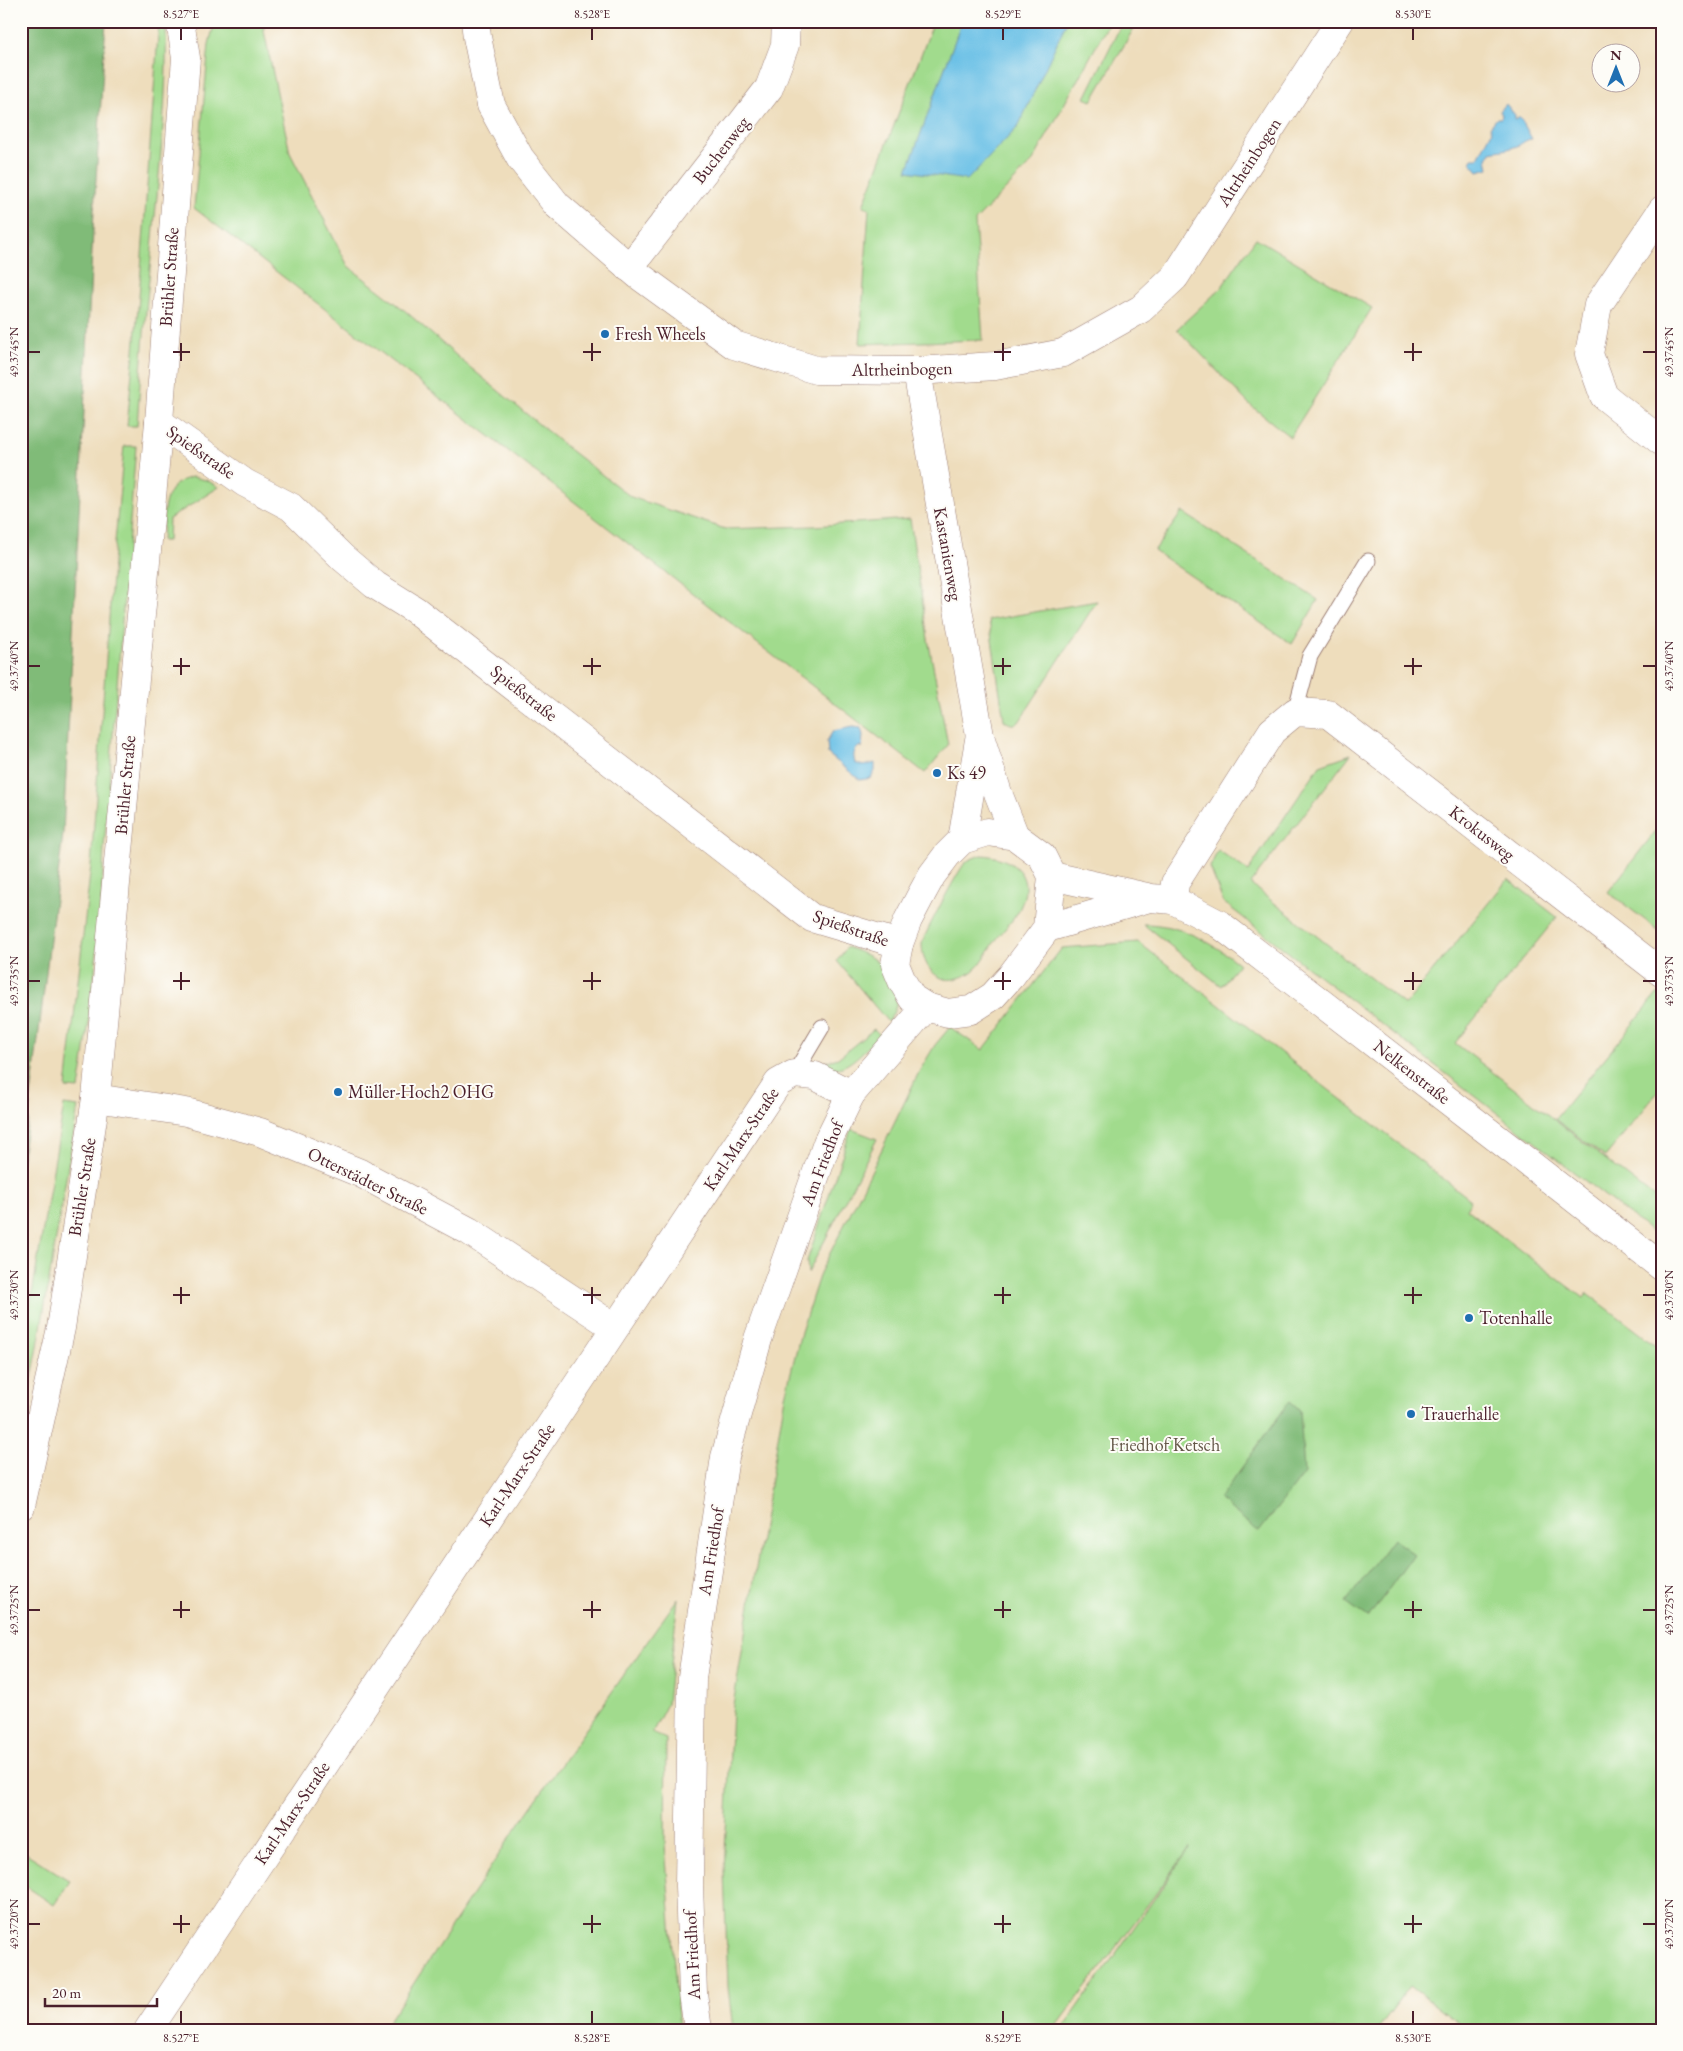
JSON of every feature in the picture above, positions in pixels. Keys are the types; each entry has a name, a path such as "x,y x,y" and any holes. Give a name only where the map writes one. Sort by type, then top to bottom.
{"street":[{"name":"Brühler Straße","path":"21,1506 60,1328 96,1098 159,422 186,58 180,21"},
{"name":"Brühler Straße","path":"186,58 199,21"},
{"name":"Altrheinbogen","path":"475,21 476,37 491,106 520,158 557,205 629,268 734,345 816,370 917,372 995,366 1063,353 1140,309 1175,276 1340,21"},
{"name":"Buchenweg","path":"629,268 769,88 785,45 786,21"},
{"path":"1662,210 1598,305 1588,354 1604,396 1662,442"},
{"name":"Kastanienweg","path":"917,372 980,736 998,793 1015,836"},
{"name":"Spießstraße","path":"159,422 245,483 291,507 375,585 415,610 812,918 899,944"},
{"path":"1047,928 1162,899 1175,883 1272,730 1295,712"},
{"name":"Krokusweg","path":"1295,712 1328,714 1662,972"},
{"name":"Kastanienweg","path":"962,840 980,736"},
{"path":"988,832 1015,836 1042,856 1052,876 1047,928 1011,976 993,996 971,1010 948,1013 926,1007 912,998 895,964 899,944 908,920 932,875 947,855 962,840 988,832"},
{"name":"Nelkenstraße","path":"1052,876 1162,899 1219,924 1662,1267"},
{"path":"851,1094 926,1007"},
{"name":"Karl-Marx-Straße","path":"156,2026 614,1327 778,1083 794,1074 815,1076 851,1094"},
{"name":"Am Friedhof","path":"698,2030 693,1993 689,1886 692,1678 725,1457 758,1339 827,1143 851,1094"},
{"name":"Otterstädter Straße","path":"96,1098 186,1112 260,1132 360,1173 469,1231 614,1327"}],"lane":[{"path":"1295,712 1310,656 1368,561"},
{"path":"794,1074 822,1027"}],"green space":[{"path":"25,21 106,21 94,211 63,834 28,1121 21,1163 21,222 27,119"},
{"path":"159,21 166,21 166,78 162,134 137,426 127,426 139,297"},
{"path":"215,21 264,21 264,31 290,153 348,266 403,309 570,450 631,497 725,529 814,526 910,519 928,639 948,745 925,773 194,208 209,44"},
{"path":"934,21 1110,21 1033,161 975,221 983,340 860,344 869,208 863,206"},
{"path":"1123,21 1138,21 1092,101 1085,98"},
{"path":"1256,238 1372,308 1290,437 1249,404 1177,329 1221,288"},
{"path":"124,446 136,446 98,939 92,999 79,1089 66,1088 91,865 113,563"},
{"path":"192,477 206,480 219,487 169,519 168,541 162,541 164,511 169,493 174,486"},
{"path":"1182,512 1318,600 1292,644 1154,551"},
{"path":"1097,601 1019,722 1011,724 1004,720 989,620"},
{"path":"1351,754 1250,884 1405,1005 1508,879 1557,917 1455,1043 1662,1203 1662,1240 1223,902 1210,867 1218,850 1248,871 1320,765"},
{"path":"1662,823 1662,933 1608,892"},
{"path":"982,855 1001,859 1017,868 1025,883 1022,903 1014,918 976,968 960,978 945,979 935,974 928,966 923,955 922,944 934,917 961,868 968,860"},
{"path":"1143,924 1170,927 1195,936 1218,948 1239,964 1221,986"},
{"name":"Friedhof Ketsch","path":"1138,942 1471,1200 1466,1209 1583,1298 1587,1293 1662,1350 1662,2030 1467,2030 1410,1986 1377,2030 1062,2030 1190,1848 1054,2030 733,2030 728,1987 724,1871 732,1711 785,1396 801,1332 820,1273 920,1070 935,1045 950,1027 983,1050 1062,948"},
{"path":"847,947 876,960 890,977 895,991 896,1004 888,1022 837,961"},
{"path":"1658,993 1662,996 1662,1087 1605,1157 1555,1119"},
{"path":"874,1029 880,1035 846,1065 834,1068 822,1063 838,1058"},
{"path":"64,1105 78,1107 37,1352 21,1432 21,1359"},
{"path":"851,1129 877,1139 808,1273 807,1261"},
{"path":"1290,1401 1300,1410 1304,1473 1259,1532 1219,1499"},
{"path":"1393,1539 1414,1554 1368,1618 1346,1602"},
{"path":"678,1598 667,1704 652,1733 666,1739 665,1845 679,2030 383,2030 517,1827"},
{"path":"24,1852 70,1881 54,1905 21,1883 21,1855"}],"water":[{"path":"21,21 25,21 27,119 21,222"},
{"path":"962,21 1067,21 1018,127 967,180 907,171"},
{"path":"1506,104 1515,115 1515,119 1520,117 1532,139 1514,147 1491,152 1487,159 1489,168 1478,171 1470,162 1472,158 1478,158 1492,131 1490,127 1497,118 1501,118 1500,111"},
{"path":"852,727 861,728 863,735 862,748 860,746 854,753 855,763 863,766 875,763 875,771 871,778 860,780 828,754 827,741 833,731"}],"place":[{"name":"Fresh Wheels","path":"605,334"},
{"name":"Ks 49","path":"937,773"},
{"name":"Müller-Hoch2 OHG","path":"338,1092"},
{"name":"Totenhalle","path":"1469,1318"},
{"name":"Trauerhalle","path":"1411,1414"}]}
